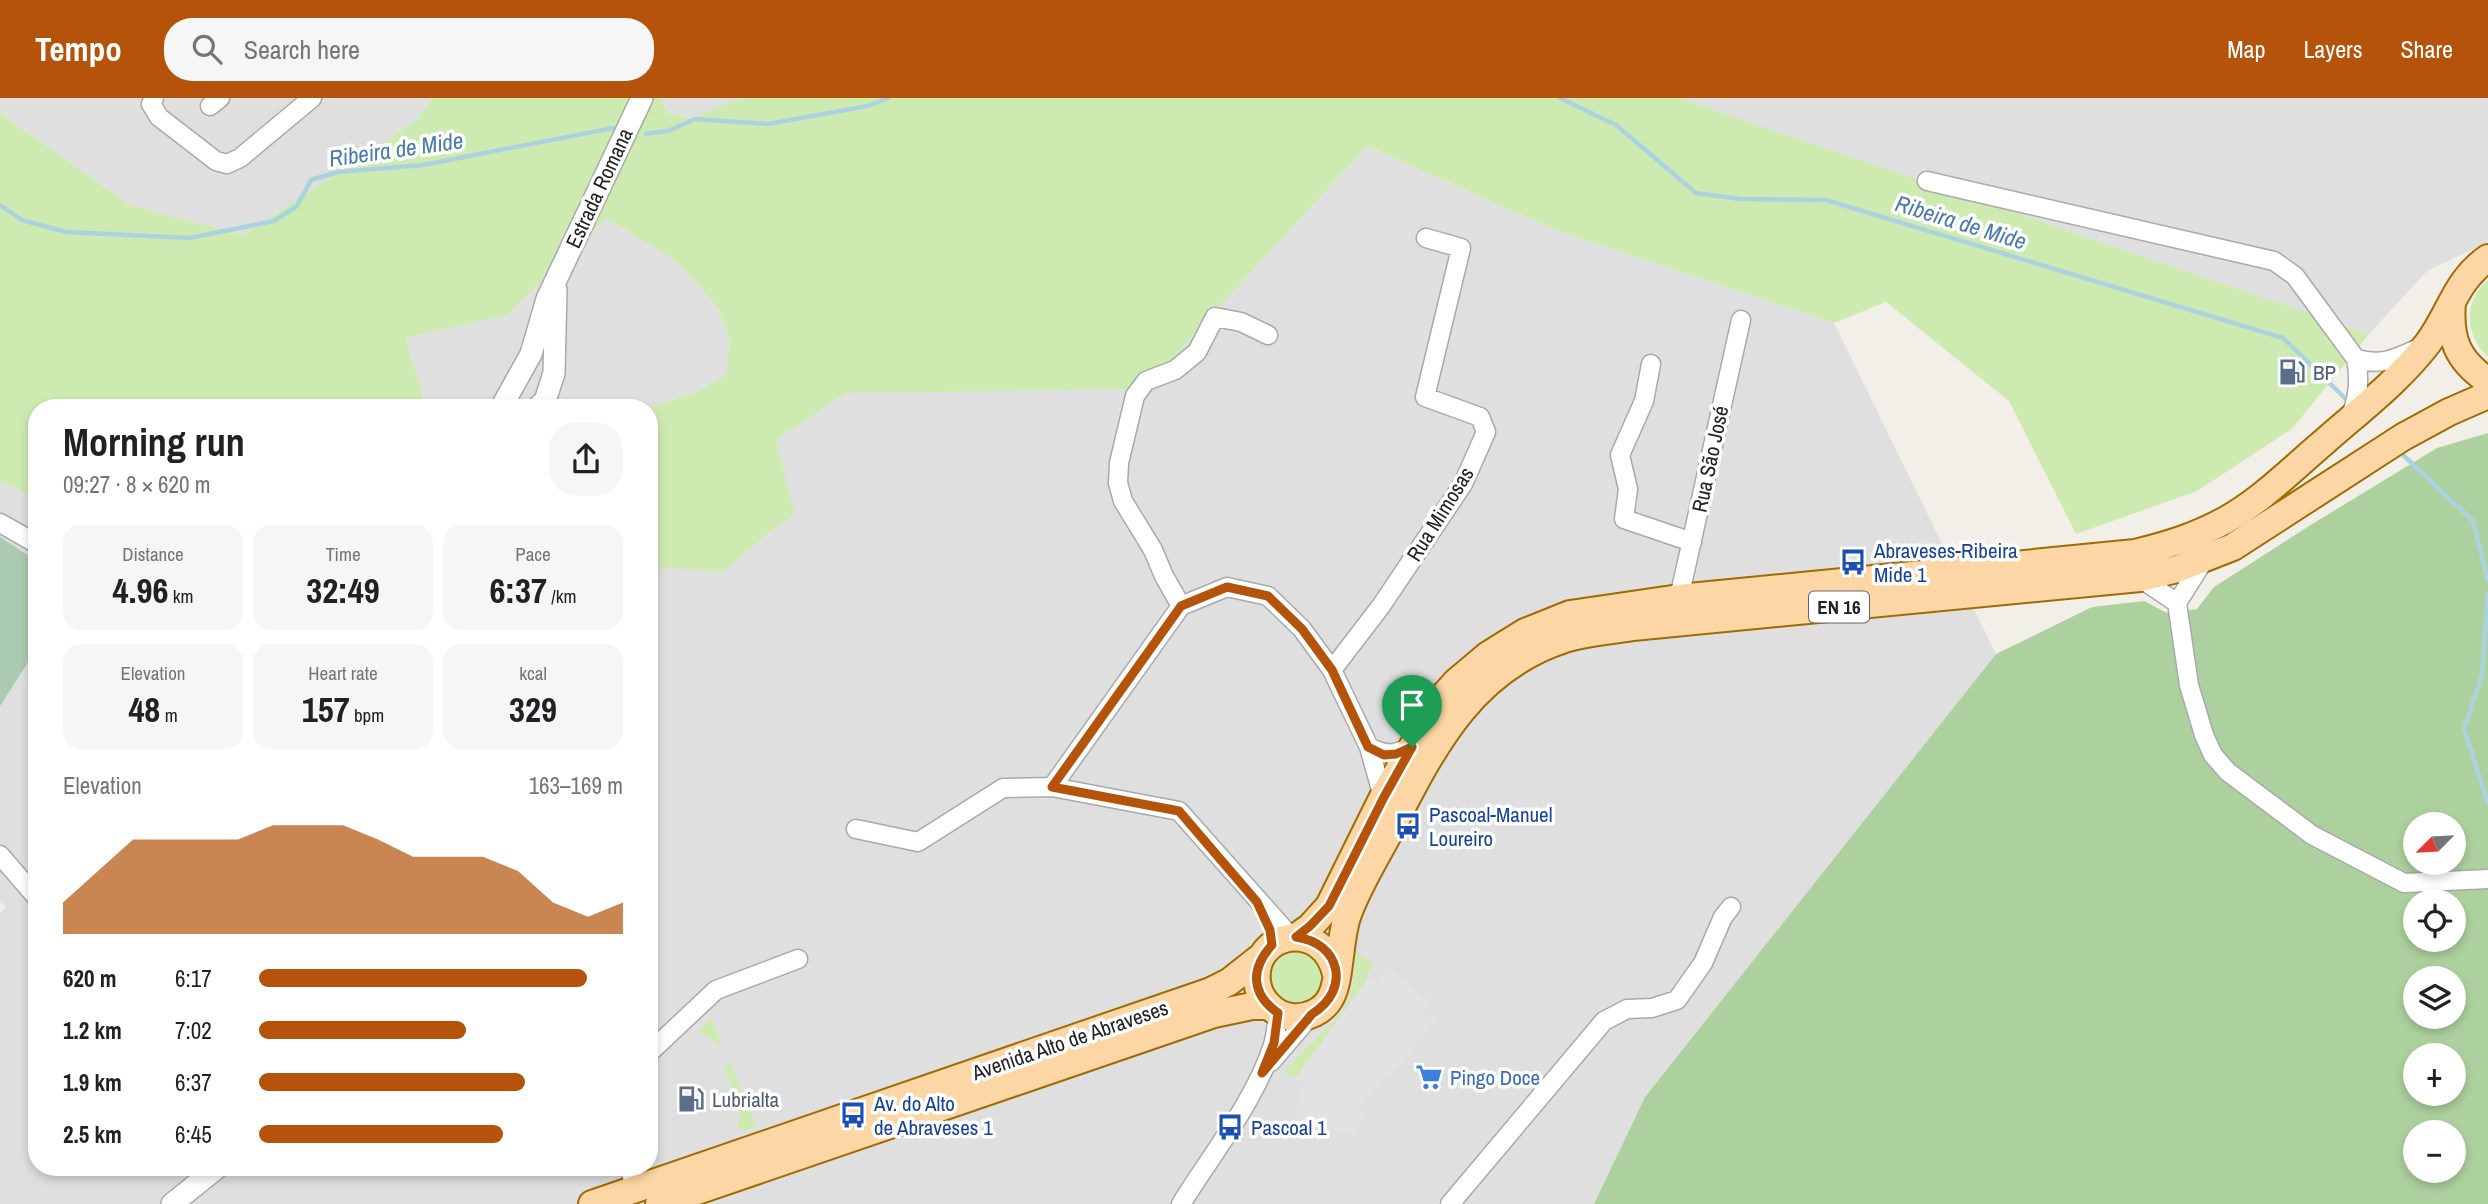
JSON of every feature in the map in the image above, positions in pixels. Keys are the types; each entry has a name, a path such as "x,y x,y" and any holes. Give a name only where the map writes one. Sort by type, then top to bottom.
{"main road":[{"name":"EN 16","path":"1280,944 1310,926 1329,906 1384,797 1439,701 1456,682 1488,655 1525,632 1570,614 1679,598 2135,553 2186,540 2227,520 2267,491 2391,383 2427,343 2466,276 2488,258"},
{"path":"2452,302 2451,325 2456,348 2469,367 2488,381"},
{"name":"EN 16","path":"1312,1014 1331,998 1336,986 1340,943 1348,914 1425,763 1456,715 1485,685 1534,652 1566,638 1633,627 2140,578 2204,560 2233,547 2403,437 2488,395"},
{"path":"1312,1014 1301,1017 1274,1010 1261,995 1256,982 1257,968 1280,944 1319,943 1334,962 1336,974"},
{"name":"Avenida Alto de Abraveses","path":"658,1170 1212,991 1229,982 1280,944"},
{"name":"Avenida Alto de Abraveses","path":"659,1204 1214,1014 1251,1006 1274,1010"},
{"name":"Avenida Alto de Abraveses","path":"592,1204 632,1178"}],"street":[{"path":"154,98 151,104 159,117 216,161 227,164 240,158 312,98"},
{"path":"213,98 210,106 220,98"},
{"name":"Estrada Romana","path":"505,399 531,354 541,314 556,279 642,98"},
{"path":"1927,181 2274,261 2295,276 2356,359 2358,398 2350,418"},
{"name":"Rua Mimosas","path":"1332,670 1381,606 1463,484 1486,432 1480,416 1425,397 1461,248 1426,238"},
{"name":"Estrada Romana","path":"546,399 554,373 556,279"},
{"path":"1181,606 1153,550 1124,501 1118,482 1119,463 1135,396 1146,381 1175,370 1197,352 1215,317 1241,321 1268,335"},
{"name":"Rua São José","path":"1679,598 1741,320"},
{"path":"2356,359 2370,362 2391,361 2427,343"},
{"path":"1651,364 1644,401 1620,455 1628,489 1624,519 1692,542"},
{"path":"0,523 28,539"},
{"path":"2204,560 2177,603 2189,685 2204,735 2213,755 2228,772 2312,835 2404,883 2488,879"},
{"path":"2140,578 2177,603"},
{"path":"1052,787 1181,606 1227,587 1268,596 1302,629 1332,670 1368,747 1384,797"},
{"path":"1368,747 1384,755 1396,754 1412,747"},
{"path":"856,829 918,842 1003,788 1052,787 1179,811 1257,902 1280,944"},
{"path":"0,855 28,888"},
{"path":"1450,1204 1604,1021 1627,1009 1652,1008 1677,1000 1703,962 1723,916 1731,907"},
{"path":"658,1045 716,990 797,959"},
{"path":"1262,1073 1274,1043 1274,1010"},
{"path":"1181,1204 1262,1073 1312,1014"},
{"path":"172,1204 208,1176"}],"shaded area":[{"path":"0,98 432,98 417,120 243,235 130,205 0,113"},
{"path":"660,98 747,98 725,103 695,119 668,113"},
{"path":"1679,98 2488,98 2488,242 2427,271 2369,334 2148,261"},
{"path":"1367,146 1558,231 1834,323 1996,654 1645,1097 1594,1204 0,1204 0,913 6,907 0,902 0,481 28,494 28,1176 658,1176 658,564 768,533 794,514 776,440 846,392 1144,389"},
{"path":"607,218 678,263 718,308 729,338 728,374 699,391 658,404 658,399 423,399 406,338 507,315"},
{"path":"1388,966 1424,997 1429,990 1435,998 1420,1017 1439,1016 1390,1079 1385,1076 1359,1109 1367,1116 1353,1135 1294,1120 1303,1083 1296,1078 1368,978 1377,983"}],"green space":[{"path":"432,98 660,98 668,113 694,119 725,103 747,98 1679,98 2369,334 2292,429 2197,491 2076,534 2009,401 1886,302 1834,323 1558,231 1367,146 1144,389 846,393 776,440 795,514 768,533 723,572 658,567 658,404 699,391 727,374 729,338 718,308 678,263 607,218 507,315 406,338 423,399 28,399 28,494 0,481 0,113 130,205 243,235 417,120"},
{"path":"2488,280 2488,357 2475,339 2470,318 2474,298"},
{"path":"2488,433 2488,1204 1594,1204 1645,1097 1996,654 2092,607 2144,601 2167,613 2197,609 2214,587 2437,448"},
{"path":"0,537 28,555 28,662 0,706"},
{"path":"1296,950 1315,958 1323,977 1315,996 1296,1004 1277,996 1269,977 1277,958"},
{"path":"1356,951 1374,965 1366,976 1368,978 1296,1078 1285,1072 1336,1018 1348,1001"},
{"path":"711,1018 722,1044 718,1046 698,1031"},
{"path":"730,1062 757,1126 740,1132 740,1116 724,1065"}],"waterway":[{"name":"Ribeira de Mide","path":"646,134 668,131 695,119 768,124 868,106 888,98"},
{"name":"Ribeira de Mide","path":"1560,98 1616,125 1696,193 1740,199 1826,200 2283,338 2348,401"},
{"name":"Ribeira de Mide","path":"0,205 22,220 66,232 190,238 274,221 297,206 311,180 338,172 423,165 613,128"},
{"name":"Ribeira de Mide","path":"2402,454 2473,521 2488,581"},
{"name":"Ribeira de Mide","path":"2488,593 2482,675 2464,729 2488,803"}],"place":[{"name":"BP","path":"2292,372"},
{"name":"Abraveses-Ribeira Mide 1","path":"1853,562"},
{"name":"Pascoal-Manuel Loureiro","path":"1408,826"},
{"name":"Pingo Doce","path":"1429,1077"},
{"name":"Lubrialta","path":"691,1099"},
{"name":"Av. do Alto de Abraveses 1","path":"853,1115"},
{"name":"Pascoal 1","path":"1230,1127"}],"route":[{"path":"1227,587 1268,596 1302,629 1332,670 1368,747 1384,755 1396,754 1412,747 1329,906 1296,937 1319,943 1334,962 1336,986 1331,998 1312,1014 1262,1073 1274,1043 1278,1013 1261,995 1256,982 1257,968 1262,956 1272,945 1270,930 1257,902 1179,811 1052,787 1181,606 1227,587"}]}
